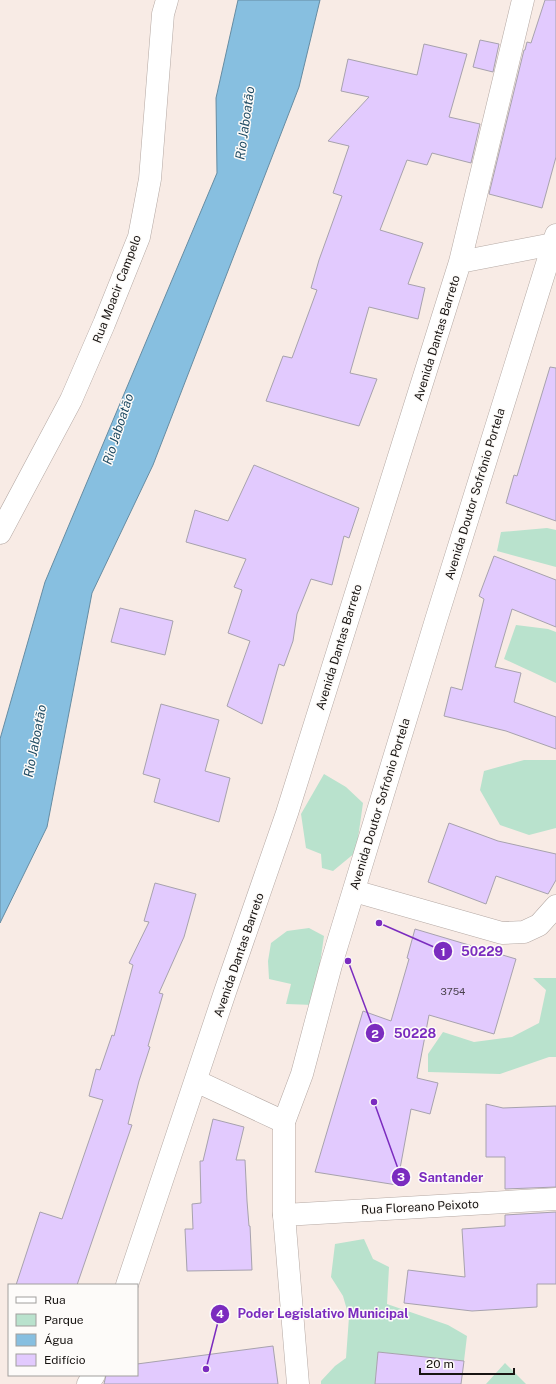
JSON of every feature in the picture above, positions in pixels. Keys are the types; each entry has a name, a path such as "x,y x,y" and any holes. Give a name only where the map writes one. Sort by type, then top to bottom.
{"street":[{"name":"Rua Moacir Campelo","path":"0,533 70,400 104,324 139,237 150,179 164,14 167,0"},
{"name":"Avenida Dantas Barreto","path":"127,1284 288,813 460,262 523,0"},
{"path":"460,262 555,240"},
{"name":"Avenida Doutor Sofrônio Portela","path":"298,1384 284,1215 284,1122 302,1074 331,965 555,240"},
{"path":"354,891 502,934 524,932 539,925 556,906"},
{"path":"196,1081 284,1122"},
{"name":"Rua Floreano Peixoto","path":"284,1215 556,1199"}],"green space":[{"path":"547,528 556,530 556,567 497,551 501,532"},
{"path":"516,625 548,629 556,632 556,683 504,659"},
{"path":"524,760 556,760 556,828 529,835 500,825 480,790 484,771"},
{"path":"324,774 346,787 363,803 356,852 333,871 322,868 321,854 306,848 301,814"},
{"path":"309,928 324,936 314,1005 286,1004 291,984 269,979 268,961 271,943 287,931"},
{"path":"533,978 556,978 556,1057 549,1057 500,1074 428,1072 428,1054 443,1032 474,1042 512,1037 539,1023 546,990"},
{"path":"364,1239 373,1259 389,1267 387,1304 448,1325 467,1336 464,1361 378,1352 375,1384 321,1384 321,1381 335,1366 346,1358 349,1317 343,1296 331,1277 335,1244"},
{"path":"505,1363 526,1384 486,1384"}],"water":[{"name":"Rio Jaboatão","path":"238,0 320,0 299,87 153,465 92,593 47,827 0,923 0,739 45,582 217,173 216,98"}],"building":[{"path":"545,0 556,0 556,157 542,208 489,194 524,50 527,42 531,43"},
{"path":"480,40 499,44 493,72 473,67"},
{"path":"424,44 467,54 449,117 480,124 471,163 432,153 427,165 407,160 380,230 423,243 408,284 425,288 418,319 369,307 350,373 377,379 359,426 266,401 283,356 292,358 317,290 311,288 319,260 342,196 333,193 349,146 328,141 369,97 341,91 348,59 417,75"},
{"path":"550,367 556,368 556,521 506,503 514,475 517,476"},
{"path":"254,465 359,508 349,538 344,536 332,585 311,579 297,614 293,641 284,666 279,664 262,724 227,706 250,641 228,633 242,590 234,587 246,559 186,542 195,510 228,521"},
{"path":"494,556 556,580 556,627 512,609 495,667 521,673 514,702 556,717 556,749 506,731 444,716 451,687 462,690 484,599 479,596"},
{"path":"120,608 173,621 165,655 111,642"},
{"path":"161,704 219,720 205,771 230,778 219,822 154,802 160,779 143,774"},
{"path":"449,823 498,841 556,854 556,880 548,894 496,876 486,904 428,882"},
{"path":"155,883 196,894 184,937 159,993 163,994 148,1046 150,1047 139,1081 128,1124 132,1125 77,1284 16,1284 40,1212 62,1219 103,1100 89,1096 96,1069 100,1070 112,1035 114,1036 133,965 129,963 149,922 144,921"},
{"path":"415,929 516,959 494,1034 429,1015 417,1078 438,1083 430,1114 411,1109 397,1185 315,1172 363,1011 391,1021 409,959 407,958"},
{"path":"486,1104 503,1108 556,1106 556,1187 505,1189 505,1157 486,1157"},
{"path":"213,1119 244,1127 236,1160 245,1160 252,1270 187,1271 185,1229 193,1229 192,1204 201,1203 200,1161 203,1161"},
{"path":"556,1212 556,1284 537,1284 537,1307 472,1311 404,1303 408,1270 465,1277 462,1229 505,1226 505,1215"},
{"path":"273,1346 278,1384 104,1384 106,1376 138,1376 138,1364"},
{"path":"378,1352 464,1361 461,1384 375,1384"}],"place":[{"name":"50229","path":"379,923"},
{"name":"50228","path":"348,961"},
{"name":"Santander","path":"374,1102"},
{"name":"Poder Legislativo Municipal","path":"206,1369"}]}
